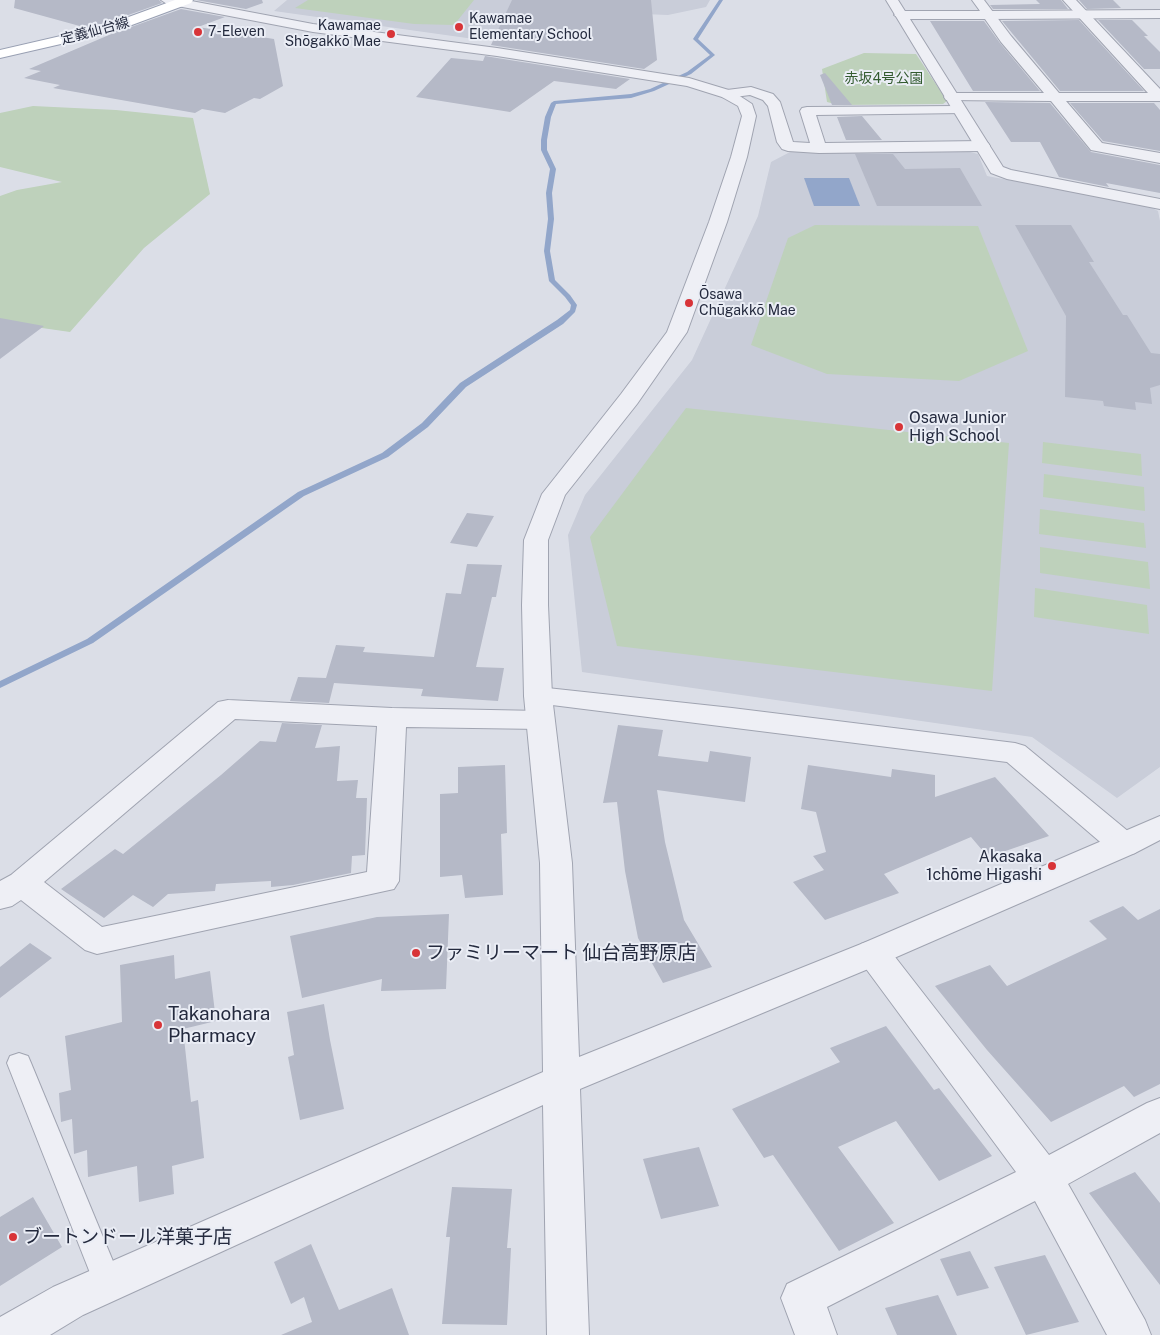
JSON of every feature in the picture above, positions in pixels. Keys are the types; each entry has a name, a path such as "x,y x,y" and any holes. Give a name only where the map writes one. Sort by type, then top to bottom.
{"main road":[{"name":"定義仙台線","path":"0,54 108,29 178,1"}],"street":[{"path":"892,0 996,170 1007,174 1160,204"},
{"path":"978,0 988,15 1097,148 1160,158"},
{"path":"1069,0 1160,97"},
{"path":"178,1 313,28 526,56 690,82 727,94 745,104 749,116 739,157 718,222 677,332 629,400 554,494 536,540 534,606 539,708 556,863 568,1335"},
{"path":"900,14 1160,14"},
{"path":"727,94 751,91 768,97 775,105 785,142 788,146 819,148 982,146"},
{"path":"819,148 806,111 1055,97 1160,97"},
{"path":"392,717 383,881 97,941 11,890 228,709 392,717 539,708 732,717 1015,753 1124,845"},
{"path":"10,1335 68,1302 108,1283 562,1080 873,953 1124,845 1160,827"},
{"path":"873,953 1044,1178 1130,1335"},
{"path":"816,1335 802,1298 1044,1178 1160,1114"}],"lane":[{"path":"18,1063 108,1283"}],"shaded area":[{"name":"Kawamae Elementary School","path":"287,0 710,0 706,7 668,15 592,12 474,39 274,11"},
{"name":"Osawa Junior High School","path":"962,150 978,154 987,176 1148,206 1158,211 1160,221 1160,767 1117,798 1032,737 582,672 568,535 585,495 692,360 758,216 771,162 790,152"}],"green space":[{"path":"308,0 474,0 454,25 414,24 295,8"},
{"name":"赤坂4号公園","path":"864,53 916,54 947,101 943,104 839,105 827,102 822,69"},
{"path":"33,106 116,110 193,118 210,194 144,248 70,332 0,322 0,196 17,190 62,182 0,167 0,113"},
{"path":"815,225 978,226 1028,351 959,381 827,374 751,345 788,238"},
{"path":"686,408 1009,443 992,691 617,646 590,537"},
{"path":"1043,442 1141,454 1142,476 1042,463"},
{"path":"1044,474 1144,487 1145,511 1043,497"},
{"path":"1040,509 1144,523 1146,548 1039,534"},
{"path":"1040,547 1148,562 1150,589 1040,573"},
{"path":"1035,588 1147,605 1149,634 1034,617"}],"water":[{"path":"804,178 849,178 860,206 814,206"}],"building":[{"path":"15,0 159,0 162,3 87,28 14,8"},
{"path":"196,0 262,0 263,3 246,9"},
{"path":"512,0 651,0 657,60 644,69 491,45"},
{"path":"1036,0 1061,0 1068,9 993,9 990,5 1040,4"},
{"path":"1079,0 1113,0 1121,8 1087,9"},
{"path":"181,9 225,17 198,27 274,39 283,86 260,99 254,98 225,113 202,109 195,113 53,88 60,85 24,78 41,71 29,69 109,35"},
{"path":"1079,20 1144,91 1060,91 1002,21"},
{"path":"1098,20 1132,20 1148,36 1144,36 1160,52 1160,69 1144,69"},
{"path":"930,21 984,21 1040,91 973,91"},
{"path":"485,56 630,79 616,89 554,81 510,112 416,97 451,58 483,61"},
{"path":"825,73 852,105 832,105 820,75"},
{"path":"985,102 1050,103 1091,152 1160,165 1160,193 1106,183 1109,187 1059,177 1040,142 1011,142"},
{"path":"1070,103 1154,103 1160,110 1160,151 1103,141"},
{"path":"862,116 882,140 846,140 837,117"},
{"path":"855,154 893,154 905,169 960,168 982,206 877,206"},
{"path":"1015,225 1071,225 1094,262 1089,262 1123,315 1127,315 1151,353 1160,354 1160,385 1150,388 1152,404 1135,402 1136,410 1104,406 1103,401 1065,397 1066,316"},
{"path":"0,318 44,326 0,359"},
{"path":"467,513 494,516 477,547 450,543"},
{"path":"467,564 502,565 496,597 492,597 476,667 504,668 498,701 421,696 423,689 334,683 329,703 290,701 298,677 326,678 336,645 365,647 363,652 434,657 446,593 461,594"},
{"path":"282,723 322,725 315,748 340,746 337,781 358,780 356,798 367,798 365,855 352,856 351,873 293,885 271,887 271,881 216,884 215,891 168,894 153,907 133,895 104,918 61,889 115,849 123,854 260,741 276,742"},
{"path":"618,725 663,730 658,756 708,762 710,751 751,757 745,802 657,790 665,842 684,920 712,967 663,983 638,938 625,871 617,802 603,803"},
{"path":"505,765 507,833 501,834 503,895 465,898 462,875 440,877 440,794 458,793 458,767"},
{"path":"808,765 891,777 892,769 935,775 935,797 995,777 1049,836 988,857 971,837 884,874 899,893 825,920 793,882 824,870 813,856 826,852 816,812 801,809"},
{"path":"1123,906 1138,920 1160,909 1160,1084 1134,1097 1124,1086 1051,1122 987,1050 935,986 990,965 1007,986 1107,939 1089,921"},
{"path":"449,914 446,989 381,991 382,979 302,998 290,936 377,917"},
{"path":"30,943 52,958 0,998 0,967"},
{"path":"174,955 175,979 210,971 216,1021 183,1029 191,1102 198,1100 204,1158 172,1166 174,1194 139,1202 137,1166 88,1177 87,1150 74,1154 72,1119 61,1122 59,1093 71,1090 65,1036 122,1022 120,965"},
{"path":"324,1004 344,1109 300,1120 288,1057 294,1055 287,1012"},
{"path":"886,1026 934,1090 939,1088 992,1156 939,1181 896,1121 838,1147 894,1223 839,1251 773,1155 764,1158 732,1109 840,1062 830,1048"},
{"path":"699,1147 719,1206 661,1219 643,1159"},
{"path":"1135,1172 1160,1203 1160,1285 1089,1193"},
{"path":"452,1187 512,1189 507,1248 511,1248 507,1325 442,1324 450,1237 446,1237"},
{"path":"33,1197 62,1247 0,1286 0,1217"},
{"path":"311,1244 339,1310 392,1288 409,1335 281,1335 312,1322 304,1297 291,1304 274,1262"},
{"path":"970,1251 989,1288 957,1296 940,1259"},
{"path":"1045,1255 1079,1322 1026,1335 994,1267"},
{"path":"938,1295 957,1335 897,1335 885,1308"}],"waterway":[{"path":"0,685 90,641 301,494 385,455 425,425 463,385 560,322 573,311 574,305 568,296 552,281 547,251 551,219 549,193 553,169 544,150 544,140 548,117 554,103 631,96 652,90 689,73 713,55 695,39 721,0"}],"place":[{"name":"Kawamae Elementary School","path":"459,27"},
{"name":"7-Eleven","path":"198,32"},
{"name":"Kawamae Shōgakkō Mae","path":"391,34"},
{"name":"Ōsawa Chūgakkō Mae","path":"689,303"},
{"name":"Osawa Junior High School","path":"899,427"},
{"name":"Akasaka 1chōme Higashi","path":"1052,866"},
{"name":"ファミリーマート 仙台高野原店","path":"416,953"},
{"name":"Takanohara Pharmacy","path":"158,1025"},
{"name":"ブートンドール洋菓子店","path":"13,1237"}]}
